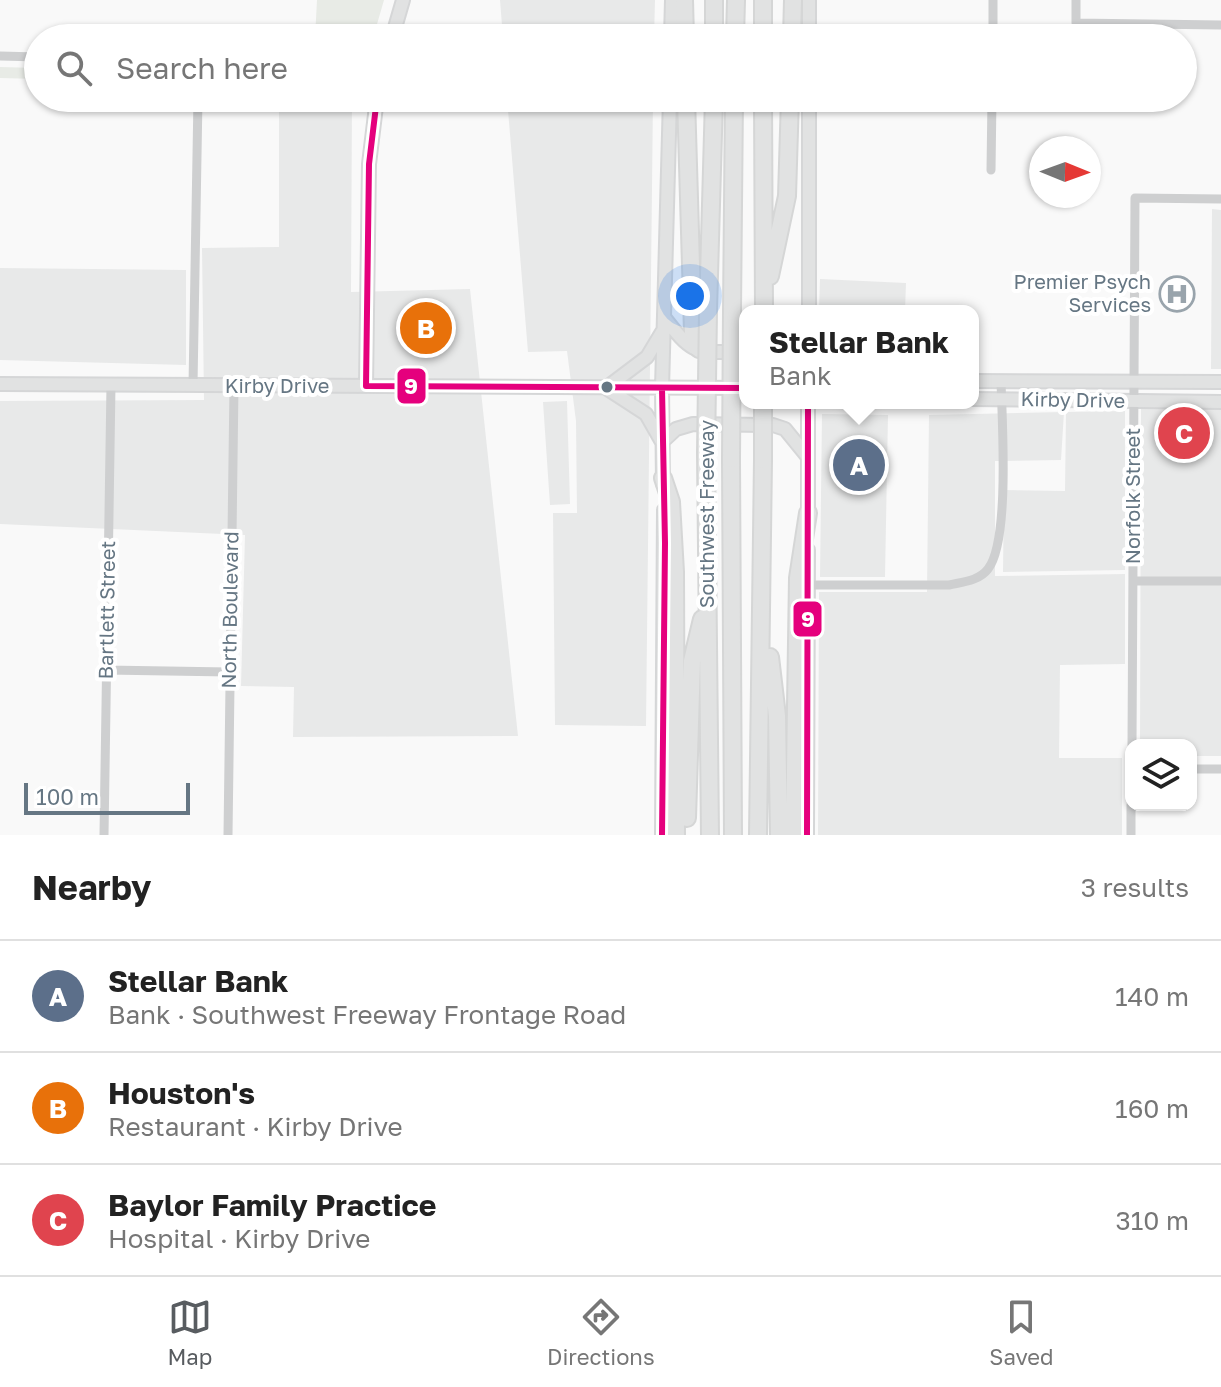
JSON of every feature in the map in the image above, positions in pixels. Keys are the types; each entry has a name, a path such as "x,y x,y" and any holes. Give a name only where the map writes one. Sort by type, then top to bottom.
{"highway":[{"path":"684,0 685,24"},
{"path":"714,0 714,24"},
{"path":"735,24 736,0"},
{"path":"763,0 763,24"},
{"path":"792,24 793,0"},
{"path":"687,112 700,311"},
{"name":"Southwest Freeway","path":"710,835 707,372 700,311 713,112"},
{"path":"733,835 731,459 734,112"},
{"path":"763,112 764,305"},
{"path":"765,305 787,196 790,112"},
{"path":"758,835 763,409"},
{"path":"663,478 671,502 675,572 676,835"},
{"path":"794,828 798,578 808,513"},
{"path":"686,835 692,661 708,594"},
{"path":"762,596 777,716 779,835"}],"main road":[{"path":"396,24 403,0"},
{"path":"671,24 672,0"},
{"path":"809,0 809,24"},
{"path":"366,386 369,164 375,112"},
{"path":"662,835 662,388 670,112"},
{"path":"809,112 809,305"},
{"path":"664,323 696,351 739,352"},
{"path":"662,442 646,414 606,388 647,357 664,323"},
{"name":"Kirby Drive","path":"979,381 1221,382"},
{"name":"Kirby Drive","path":"0,384 739,388"},
{"name":"Kirby Drive","path":"979,399 1221,402"},
{"path":"807,835 808,409"},
{"path":"662,442 676,429 693,424 773,425 785,429 807,456"}],"street":[{"path":"993,0 993,24"},
{"path":"1076,0 1076,23 1148,24"},
{"path":"1197,25 1221,25"},
{"path":"0,56 24,57"},
{"path":"193,385 198,112"},
{"path":"991,170 992,112"},
{"name":"Norfolk Street","path":"1132,739 1135,198 1221,199"},
{"path":"808,585 949,585 970,581 986,572 999,544 1001,381"},
{"name":"Bartlett Street","path":"104,835 111,385"},
{"name":"North Boulevard","path":"228,835 234,386"},
{"path":"1133,581 1221,581"},
{"path":"106,670 229,672"},
{"path":"1197,769 1221,769"},
{"path":"1131,811 1131,835"}],"shaded area":[{"path":"317,0 384,0 377,24 316,24"},
{"path":"500,0 655,0 654,24 502,24"},
{"path":"0,67 24,68 24,79 0,78"},
{"path":"279,112 352,112 351,292 470,289 518,736 293,737 294,687 241,686 245,535 0,524 0,401 204,400 202,248 279,247"},
{"path":"508,112 653,112 646,726 555,725 553,513 577,513 576,421 567,351 528,352"},
{"path":"1212,209 1221,210 1221,369 1211,369"},
{"path":"0,268 186,270 186,365 0,360"},
{"path":"820,279 906,283 905,305 819,305"},
{"path":"567,401 570,504 550,505 543,402"},
{"path":"1141,408 1221,409 1221,756 1197,756 1197,739 1140,739"},
{"path":"1125,411 1125,570 1003,572 1004,490 1065,491 1066,412"},
{"path":"1064,412 1061,460 995,461 995,576 1125,574 1125,664 1060,665 1059,758 1122,758 1122,835 818,835 819,592 927,592 929,415"},
{"path":"822,414 888,415 885,577 820,577"}],"transit line":[{"name":"9","path":"375,112 369,164 366,386 739,388"},
{"name":"9","path":"662,388 665,543 662,835"},
{"name":"9","path":"807,835 808,409"}],"place":[{"name":"Premier Psych Services","path":"1177,294"},
{"name":"Houston's","path":"426,328"},
{"name":"Baylor Family Practice","path":"1184,433"},
{"name":"Stellar Bank","path":"859,465"}]}
